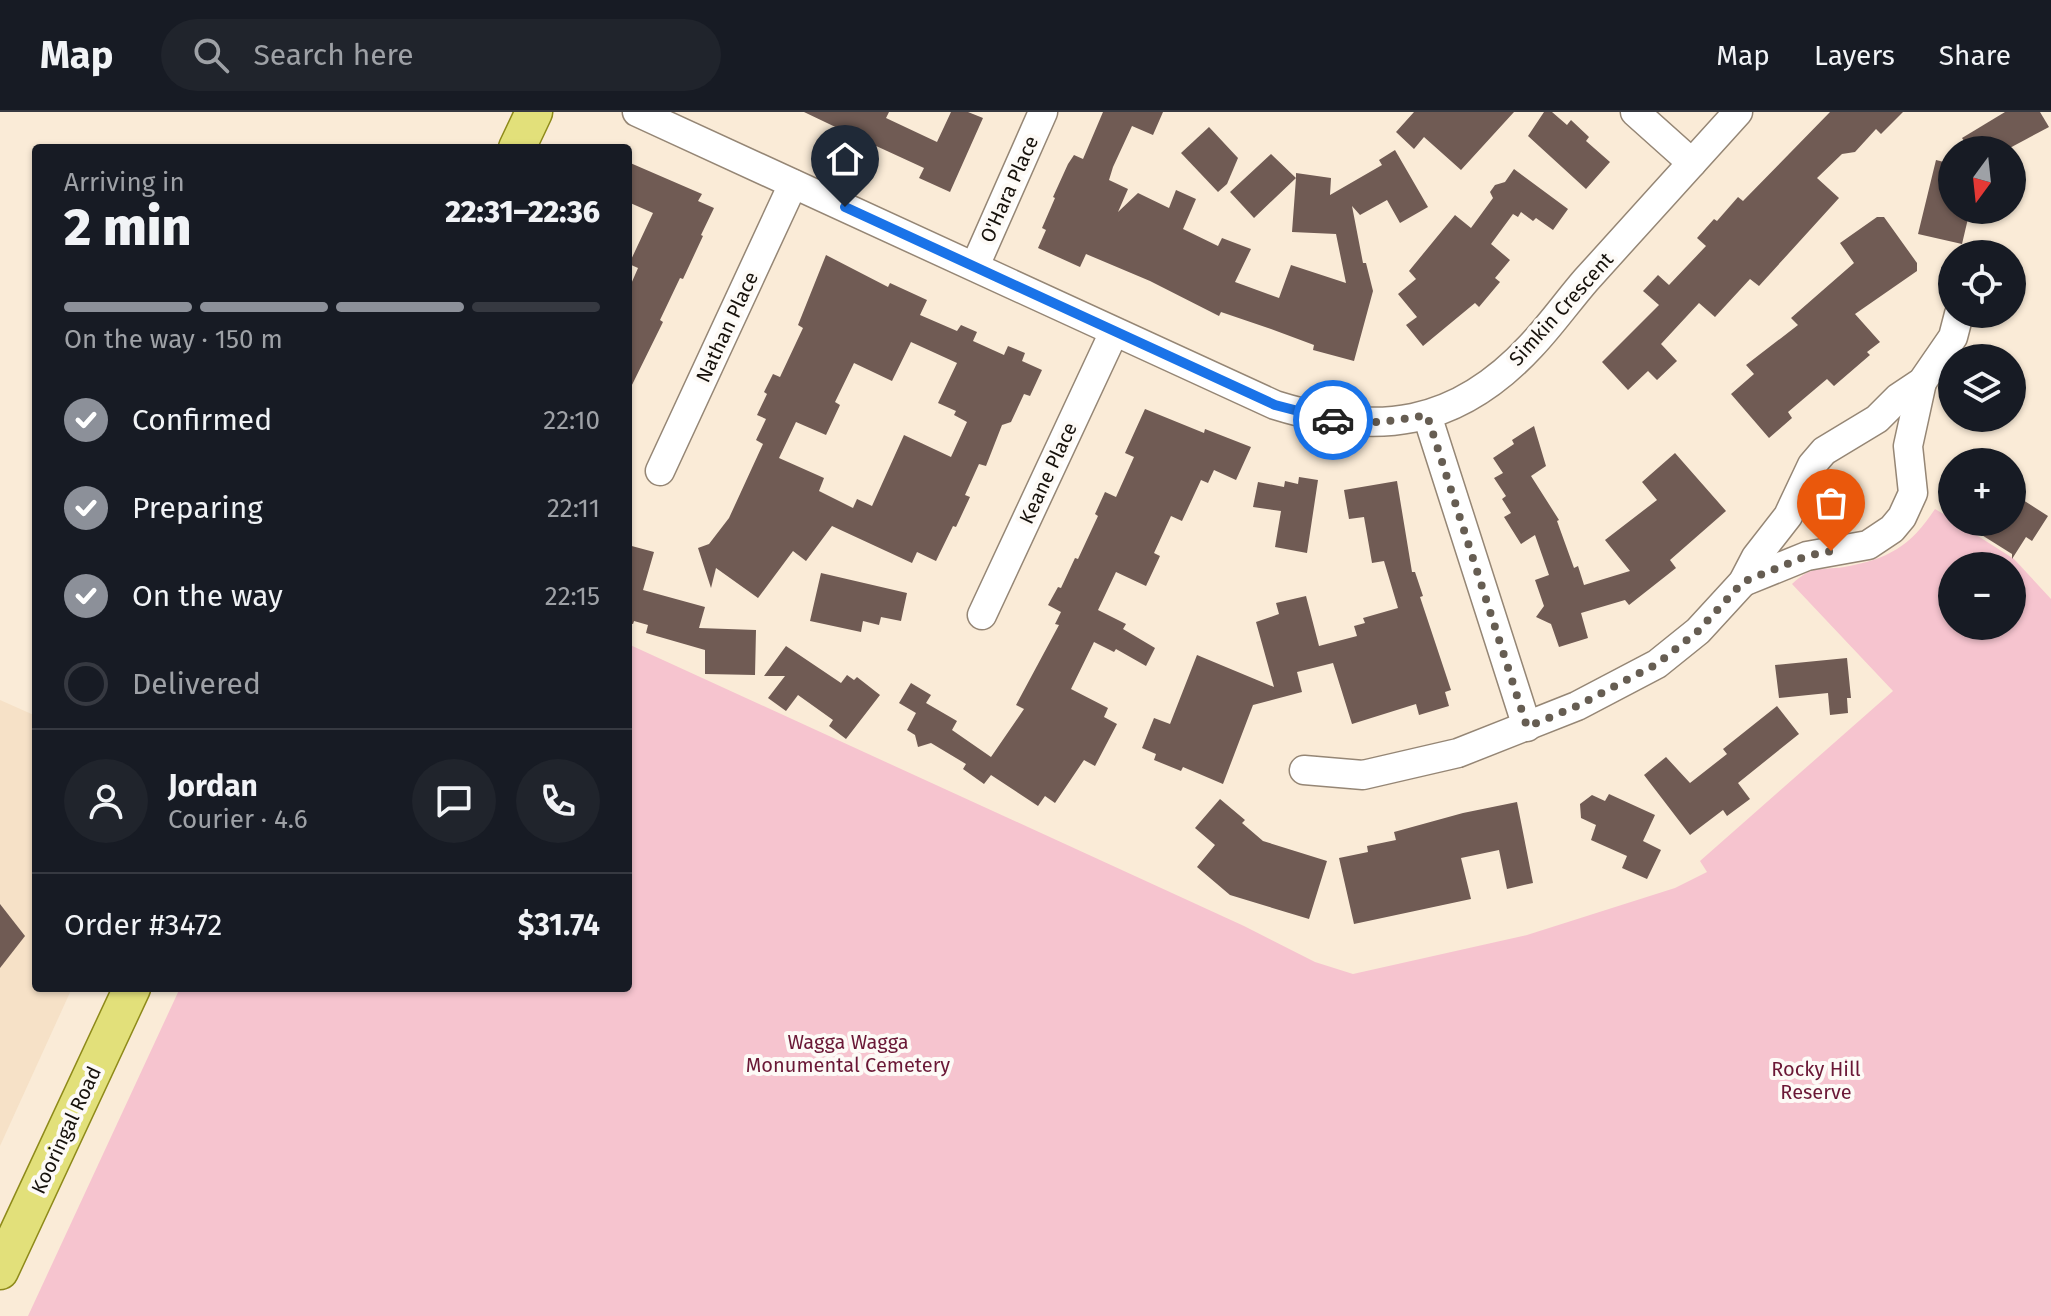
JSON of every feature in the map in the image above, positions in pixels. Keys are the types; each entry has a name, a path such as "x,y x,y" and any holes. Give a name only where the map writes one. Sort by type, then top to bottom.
{"main road":[{"path":"519,144 534,112"},
{"name":"Kooringal Road","path":"0,1271 130,992"}],"street":[{"name":"Simkin Crescent","path":"637,112 1275,405 1315,417 1354,423 1393,421 1454,406 1505,372 1532,346 1581,286 1738,112"},
{"name":"O'Hara Place","path":"975,266 1043,112"},
{"path":"1635,112 1692,163"},
{"name":"Nathan Place","path":"660,471 793,184"},
{"path":"1304,770 1345,775 1379,773 1458,753 1577,706 1657,664 1698,631 1743,582 1756,557 1788,516 1812,465 1838,441 1877,419 1898,398 1922,382 1953,337 1955,328"},
{"name":"Keane Place","path":"982,615 1114,332"},
{"path":"1743,582 1807,556 1868,545 1892,529 1902,517 1913,493 1908,446 1922,382"},
{"path":"1427,415 1527,727"}],"shaded area":[{"path":"0,700 32,714 32,992 70,992 0,1146"}],"green space":[{"path":"1935,509 1938,511 1938,536 1978,536 2003,552 1938,552 1938,640 2026,640 2026,572 2051,599 2051,1316 28,1316 178,992 632,992 632,646 1244,926 1315,962 1353,974 1527,935 1675,888 1707,872 1700,861 1893,691 1792,584 1811,571 1860,564 1886,555 1907,542"}],"building":[{"path":"804,112 889,112 886,118 937,142 951,112 968,112 983,118 950,192 919,178 924,168 874,145 870,152 845,140 848,133"},
{"path":"1103,112 1163,112 1153,135 1132,126 1113,167 1109,180 1128,189 1118,212 1138,193 1169,208 1176,190 1196,199 1183,229 1218,246 1222,238 1251,249 1235,282 1279,298 1291,265 1346,283 1336,234 1292,232 1296,173 1331,178 1330,195 1382,165 1379,160 1395,150 1428,207 1400,223 1387,200 1360,215 1352,206 1363,263 1366,263 1373,291 1354,361 1313,350 1314,345 1221,312 1219,316 1150,281 1086,254 1080,267 1038,248 1046,230 1042,228 1053,197 1068,164 1074,155 1083,159"},
{"path":"1414,112 1514,112 1461,170 1424,137 1414,149 1396,132"},
{"path":"1544,112 1552,112 1567,125 1571,120 1589,137 1586,141 1610,162 1586,189 1528,136"},
{"path":"1830,112 1903,112 1881,134 1876,129 1855,152 1842,154 1817,178 1839,198 1759,286 1750,279 1715,317 1699,303 1661,344 1677,361 1657,380 1648,371 1628,390 1602,362 1659,305 1643,291 1658,275 1669,285 1706,246 1697,238 1714,219 1717,221 1738,197 1743,201"},
{"path":"2005,112 2040,112 2049,127 2026,139 2026,136 1965,136"},
{"path":"1209,127 1238,158 1227,184 1218,192 1181,153"},
{"path":"1271,154 1296,178 1254,218 1230,192"},
{"path":"1938,160 1938,224 1967,224 1963,240 1944,240 1918,234"},
{"path":"632,164 702,194 698,201 714,208 632,385 632,282 638,268 632,265 632,258 653,213 632,204"},
{"path":"1514,169 1568,209 1553,230 1521,212 1518,217 1513,214 1491,244 1510,260 1495,278 1500,282 1479,307 1475,303 1423,346 1406,325 1417,317 1398,294 1416,279 1409,271 1455,215 1471,228 1493,198 1490,192 1495,185 1505,182"},
{"path":"1877,217 1884,217 1917,263 1917,271 1855,314 1880,342 1867,352 1870,355 1834,386 1827,379 1788,412 1792,418 1769,438 1731,394 1754,374 1746,365 1798,325 1791,318 1854,263 1840,243"},
{"path":"826,255 888,287 890,283 927,300 920,315 957,331 961,325 977,332 973,341 1004,355 1008,346 1025,353 1022,361 1042,370 1030,396 1024,394 1011,422 1002,425 986,466 979,464 965,495 970,497 936,561 917,552 912,563 832,526 806,561 793,551 758,598 716,568 711,588 698,548 709,544 729,518 763,444 756,440 766,419 757,415 773,374 780,377 803,328 798,325","holes":["911,342 957,363 938,403 956,411 954,415 967,422 951,457 904,435 872,506 857,499 853,508 819,491 824,478 779,458 796,422 826,435 840,405 835,402 854,363 892,381"]},
{"path":"1145,409 1204,433 1205,429 1251,447 1236,480 1214,470 1208,483 1201,480 1182,521 1171,516 1154,553 1160,556 1146,586 1116,572 1098,610 1126,624 1123,629 1155,648 1146,666 1116,649 1114,652 1094,642 1071,689 1108,708 1104,717 1117,724 1095,766 1084,760 1055,803 1045,796 1038,806 991,775 984,784 963,769 966,764 931,743 918,747 915,735 907,730 916,713 899,703 911,683 931,695 926,703 957,721 952,730 991,757 1024,709 1016,705 1059,625 1055,624 1061,612 1048,605 1058,587 1061,588 1075,558 1078,559 1098,516 1095,514 1105,492 1116,497 1134,457 1125,453"},
{"path":"1534,426 1546,466 1531,476 1559,520 1574,568 1578,566 1584,585 1630,571 1605,540 1657,500 1642,482 1675,453 1726,511 1670,560 1676,568 1629,605 1625,600 1581,613 1588,638 1559,647 1551,624 1536,617 1544,606 1535,580 1549,575 1535,535 1521,544 1504,517 1511,513 1502,499 1506,496 1494,478 1503,473 1493,458 1514,444 1512,440"},
{"path":"1299,477 1318,480 1307,553 1275,547 1281,511 1253,507 1258,482 1284,487 1285,481 1298,484"},
{"path":"1397,481 1412,572 1415,572 1423,596 1420,597 1451,690 1445,692 1449,706 1419,715 1416,704 1352,724 1333,663 1297,672 1302,692 1253,705 1223,784 1183,767 1181,771 1154,760 1156,754 1142,748 1154,718 1170,724 1197,655 1274,687 1256,622 1279,614 1276,603 1306,596 1319,646 1357,636 1354,626 1365,623 1363,618 1398,608 1384,561 1372,563 1364,517 1349,519 1344,490"},
{"path":"2026,502 2048,516 2032,541 2026,537 2016,552 2009,552 1983,536 2026,536"},
{"path":"632,546 654,552 643,590 705,607 699,628 756,630 755,675 705,674 705,650 646,633 648,625 634,621 633,624"},
{"path":"821,573 907,593 901,621 881,617 879,625 863,621 861,632 810,621"},
{"path":"786,646 841,683 847,675 854,680 857,677 880,695 846,739 829,726 833,720 798,695 786,711 768,698 785,676 764,676"},
{"path":"1847,658 1851,698 1847,698 1848,713 1830,715 1828,693 1779,698 1775,665"},
{"path":"1777,706 1799,734 1738,783 1750,799 1727,816 1723,810 1690,835 1644,775 1666,757 1690,783 1727,754 1723,749"},
{"path":"1609,794 1655,815 1643,841 1661,850 1647,879 1622,868 1627,856 1591,840 1596,825 1581,818 1580,804 1592,795 1605,801"},
{"path":"1220,799 1245,820 1242,823 1263,841 1327,861 1309,919 1230,895 1197,867 1215,845 1195,828"},
{"path":"1517,802 1533,883 1507,889 1499,850 1461,858 1471,899 1354,924 1339,858 1368,852 1367,846 1396,840 1394,832"},
{"path":"0,904 25,936 0,968"}],"way so far":[{"path":"1333,420 1354,423 1393,421 1427,415 1527,727 1577,706 1657,664 1698,631 1743,582 1791,561 1831,551"}],"route":[{"path":"845,207 1275,405 1333,420"}],"park label":[{"name":"Wagga Wagga Monumental Cemetery","path":"848,1054"},
{"name":"Rocky Hill Reserve","path":"1816,1080"}]}
